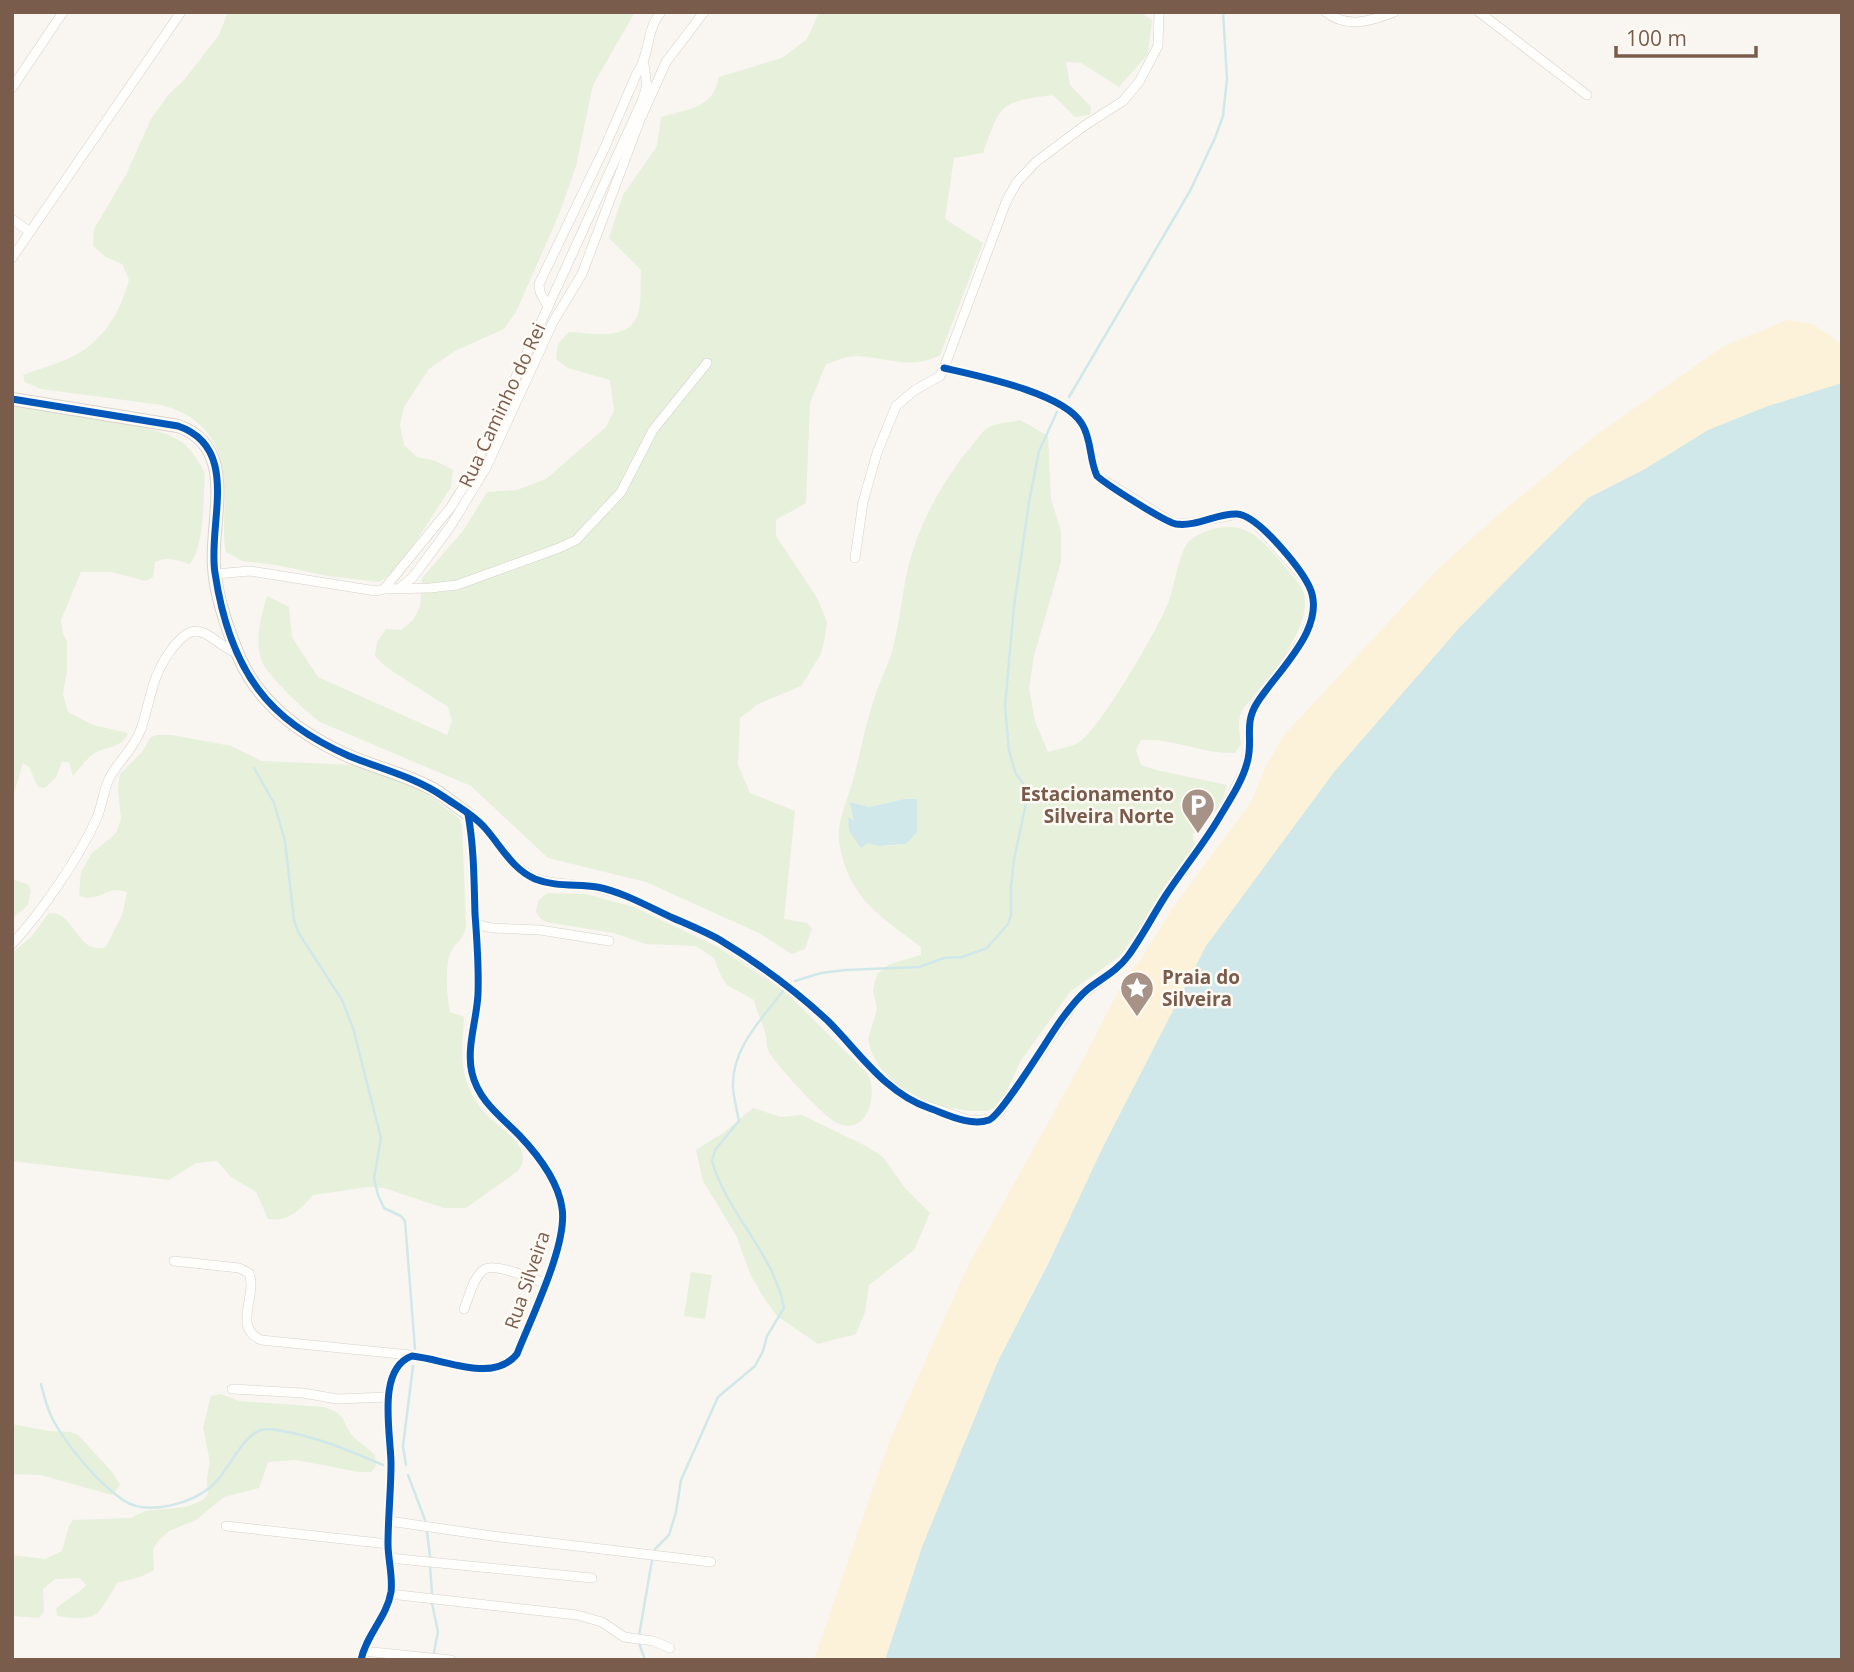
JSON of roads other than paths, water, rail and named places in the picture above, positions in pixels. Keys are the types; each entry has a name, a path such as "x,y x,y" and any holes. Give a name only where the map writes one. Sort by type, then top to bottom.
{"street":[{"path":"12,88 63,12"},
{"path":"12,258 181,12"},
{"name":"Rua Caminho do Rei","path":"384,589 452,507 472,473 548,307 539,285 637,73 644,65 644,55 653,24 661,12"},
{"path":"401,587 413,577 450,527 486,468 548,334 582,274 640,120 666,62 704,12"},
{"path":"855,558 863,502 877,453 896,406 915,390 940,376 1006,202 1017,182 1037,161 1123,101 1149,66 1158,46 1159,12"},
{"path":"1326,12 1334,19 1353,23 1378,19 1394,12"},
{"path":"1479,12 1587,95"},
{"path":"548,307 642,101 647,86 644,65"},
{"path":"12,219 30,232"},
{"path":"215,574 250,571 368,591 401,587 430,588 457,584 559,548 576,540 621,492 653,430 707,363"},
{"path":"12,399 178,426 192,431 202,439 215,465 218,494 215,574 229,630 237,653 257,688 292,723 344,754 433,789 486,829 513,863 533,878 621,894 718,939 788,987 825,1018 877,1074 910,1100 971,1121 990,1119 999,1113 1078,998 1128,957 1168,892 1218,821 1246,767 1249,756 1249,723 1254,706 1305,636 1312,617 1313,598 1304,578 1252,519 1238,514 1181,524 1162,519 1097,476 1084,427 1077,416 1062,405 1026,390 944,368"},
{"path":"12,944 27,928 89,835 109,779 136,742 154,681 167,655 189,633 200,631 225,649 237,653"},
{"name":"Rua Silveira","path":"412,1356 479,1368 504,1367 517,1354 560,1237 562,1209 546,1168 481,1096 472,1073 478,992 474,847 468,814"},
{"path":"476,925 540,930 609,941"},
{"path":"174,1261 239,1268 249,1273 252,1282 246,1313 248,1330 261,1340 412,1356"},
{"path":"464,1309 478,1277 485,1269 494,1267 545,1283"},
{"path":"412,1356 405,1358 395,1370 388,1397 391,1465 388,1544 390,1594 383,1616 362,1655 451,1660"},
{"path":"232,1389 303,1393 337,1399 388,1397"},
{"path":"389,1521 711,1562"},
{"path":"226,1526 388,1544"},
{"path":"389,1558 593,1578"},
{"path":"390,1594 577,1615 602,1622 624,1637 670,1648"}],"water":[{"path":"1842,383 1842,1660 885,1660 922,1547 998,1361 1048,1264 1104,1145 1206,946 1334,772 1460,627 1588,498 1645,469 1708,430 1768,406"},
{"path":"904,799 917,799 917,832 906,844 879,846 868,843 861,848 849,831 848,817 854,821 850,802 869,807"}],"waterway":[{"path":"1069,397 1190,191 1215,138 1223,116 1227,79 1223,12"},
{"path":"795,981 821,973 919,967 944,958 962,957 987,948 1008,924 1011,915 1014,860 1026,803 1025,786 1016,774 1009,751 1005,706 1014,606 1039,451 1057,412"},
{"path":"254,768 274,803 285,841 294,920 298,932 342,1000 353,1028 381,1138 374,1178 378,1195 384,1208 401,1216 405,1221 415,1349"},
{"path":"655,1549 669,1535 681,1480 718,1397 755,1366 767,1336 784,1308 771,1269 728,1199 712,1161 715,1150 739,1121 733,1088 737,1060 742,1048 783,991"},
{"path":"406,1465 403,1446 413,1366"},
{"path":"41,1384 51,1416 75,1452 103,1484 133,1505 170,1506 204,1492 219,1479 248,1439 264,1429 308,1437 383,1465"},
{"path":"408,1475 425,1520"},
{"path":"427,1532 430,1556"},
{"path":"639,1636 652,1560"},
{"path":"430,1566 432,1593"},
{"path":"432,1603 438,1632 434,1652"},
{"path":"639,1643 645,1660"}],"place":[{"name":"Estacionamento Silveira Norte","path":"1198,835"},
{"name":"Praia do Silveira","path":"1137,1018"}]}
